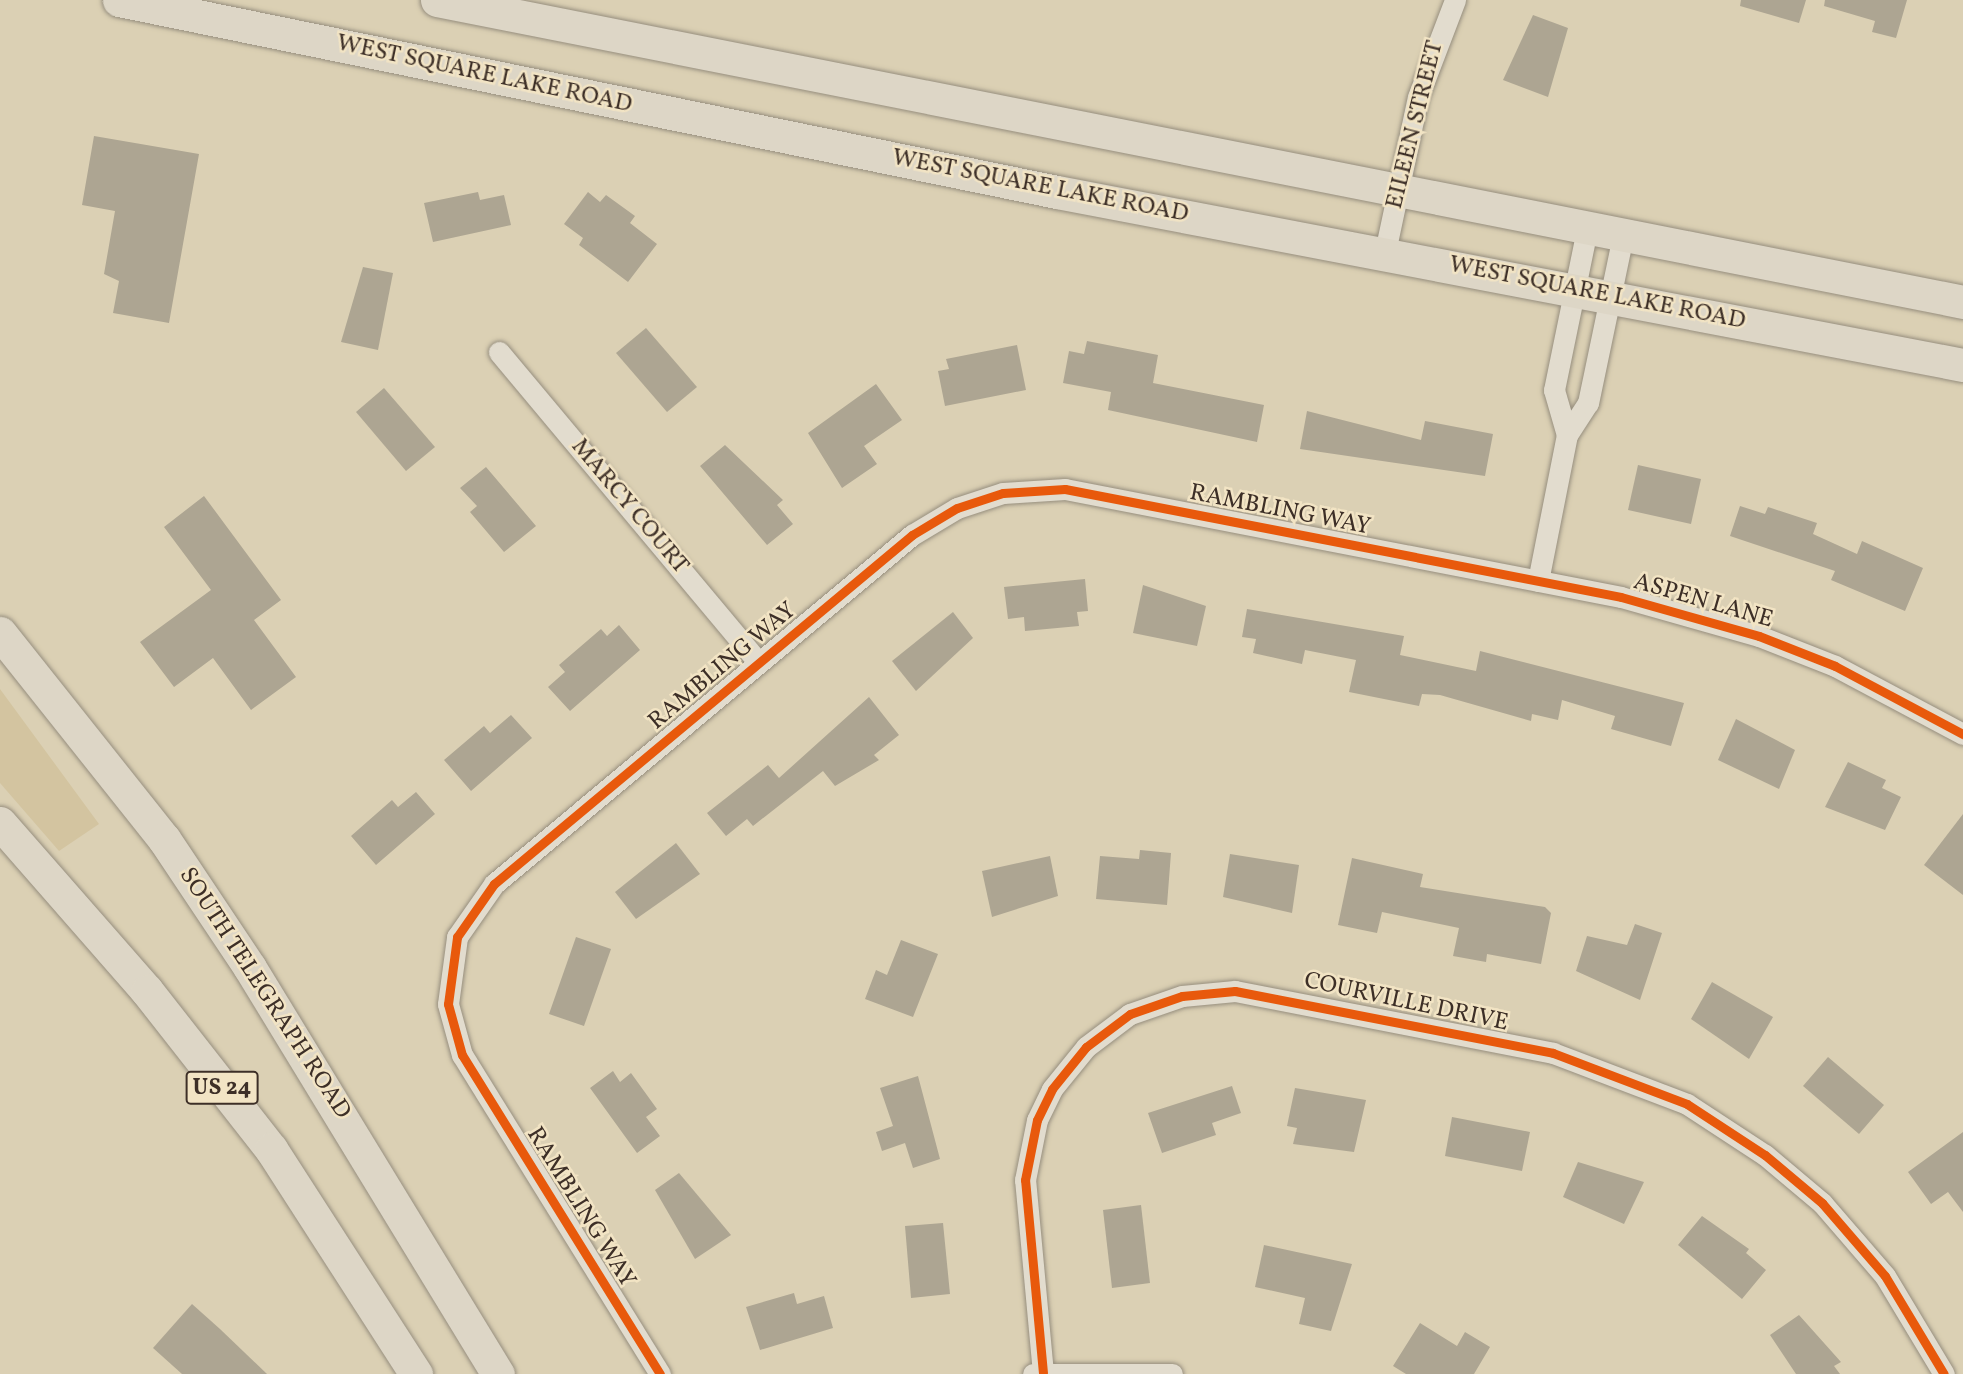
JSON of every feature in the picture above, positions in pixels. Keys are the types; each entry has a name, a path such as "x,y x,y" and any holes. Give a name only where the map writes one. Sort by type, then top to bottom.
{"highway":[{"name":"WEST SQUARE LAKE ROAD","path":"119,0 1043,190 1385,252 1963,365"},
{"path":"437,0 1963,302"},
{"name":"SOUTH TELEGRAPH ROAD","path":"0,634 171,850 498,1374"},
{"name":"US 24","path":"0,823 147,991 271,1149 416,1374"}],"street":[{"name":"EILEEN STREET","path":"1385,252 1427,62 1455,0"},
{"path":"1567,435 1554,390 1587,229"},
{"path":"1538,581 1567,435 1588,403 1623,235"},
{"name":"MARCY COURT","path":"499,352 758,663"},
{"name":"RAMBLING WAY","path":"660,1374 462,1055 447,980 457,937 494,884 934,519 1021,490 1093,493 1538,581"},
{"name":"ASPEN LANE","path":"1538,581 1759,636 1835,666 1963,734"},
{"name":"COURVILLE DRIVE","path":"1038,1373 1025,1180 1037,1120 1052,1089 1087,1047 1130,1014 1182,996 1235,991 1553,1053 1687,1104 1765,1154 1822,1203 1885,1276 1944,1374"},
{"path":"1038,1373 1172,1374"}],"shaded area":[{"path":"0,689 99,824 59,851 0,783"}],"building":[{"path":"1741,0 1806,0 1799,23 1740,6"},
{"path":"1825,0 1907,0 1896,38 1872,32 1875,21 1824,6"},
{"path":"1533,15 1568,28 1548,97 1503,80"},
{"path":"94,136 199,154 169,323 113,313 119,281 104,274 115,211 82,205"},
{"path":"478,192 480,200 504,195 511,225 433,242 424,203"},
{"path":"588,192 600,202 606,195 635,216 630,223 657,244 628,282 579,245 583,238 564,224"},
{"path":"363,267 393,273 378,350 341,342"},
{"path":"646,328 697,387 667,412 616,353"},
{"path":"1087,341 1158,355 1153,383 1264,405 1257,442 1108,410 1111,392 1063,383 1069,351 1084,354"},
{"path":"1017,345 1026,390 945,406 938,371 949,369 946,359"},
{"path":"876,384 902,420 864,446 877,464 842,488 808,433"},
{"path":"384,388 435,447 406,471 356,412"},
{"path":"1307,411 1421,440 1425,421 1493,434 1485,476 1300,449"},
{"path":"725,445 783,500 777,505 793,524 767,545 700,466"},
{"path":"1638,465 1701,479 1691,524 1628,510"},
{"path":"486,467 536,526 504,552 470,512 477,506 460,488"},
{"path":"204,496 281,600 254,620 296,677 251,710 213,658 174,687 140,642 211,590 164,527"},
{"path":"1740,506 1765,514 1768,507 1817,523 1813,534 1857,554 1862,541 1923,568 1905,611 1831,580 1835,571 1730,536"},
{"path":"1085,579 1088,611 1077,612 1079,626 1025,631 1024,617 1008,619 1004,587"},
{"path":"1143,585 1206,606 1197,646 1133,633"},
{"path":"1247,609 1404,636 1400,655 1476,671 1480,651 1684,703 1671,746 1611,729 1615,716 1562,700 1558,720 1532,714 1531,721 1440,695 1422,694 1419,706 1349,692 1356,660 1305,650 1302,664 1253,653 1256,639 1242,637"},
{"path":"953,612 973,638 916,691 892,661"},
{"path":"619,625 640,650 570,711 548,687 565,672 559,665 601,629 607,636"},
{"path":"869,697 899,735 874,755 879,760 835,786 823,771 753,826 747,819 726,836 707,813 768,765 779,778"},
{"path":"511,715 532,738 471,791 444,760 484,726 490,733"},
{"path":"1736,719 1795,750 1779,789 1718,760"},
{"path":"1848,762 1886,780 1882,788 1901,797 1885,830 1825,807"},
{"path":"416,792 435,814 376,865 351,836 392,800 398,807"},
{"path":"1963,814 1963,895 1924,865"},
{"path":"676,843 700,874 636,919 615,892"},
{"path":"1140,850 1171,853 1167,905 1096,899 1100,856 1139,859"},
{"path":"1230,854 1299,865 1292,913 1223,897"},
{"path":"1050,856 1058,896 992,917 982,871"},
{"path":"1352,858 1423,874 1420,887 1545,907 1551,913 1541,964 1487,954 1486,962 1453,956 1459,928 1382,912 1377,933 1338,925"},
{"path":"1635,924 1662,933 1640,1000 1576,971 1587,936 1627,945"},
{"path":"576,937 611,949 584,1026 549,1014"},
{"path":"901,940 938,954 913,1017 865,999 876,970 887,975"},
{"path":"1712,982 1773,1017 1749,1059 1691,1019"},
{"path":"1828,1057 1884,1105 1859,1134 1803,1086"},
{"path":"613,1071 620,1082 631,1073 657,1109 646,1117 660,1136 637,1153 590,1088"},
{"path":"918,1076 940,1159 913,1168 905,1143 882,1151 876,1132 893,1126 880,1088"},
{"path":"1232,1086 1241,1113 1212,1123 1216,1135 1162,1153 1148,1113"},
{"path":"1295,1088 1366,1100 1354,1152 1293,1144 1297,1128 1287,1126"},
{"path":"1452,1117 1530,1132 1522,1171 1445,1156"},
{"path":"1963,1132 1963,1212 1948,1192 1931,1204 1908,1172"},
{"path":"1578,1162 1644,1182 1624,1224 1563,1197"},
{"path":"679,1173 731,1235 695,1259 655,1190"},
{"path":"1141,1205 1150,1283 1112,1288 1103,1210"},
{"path":"1702,1216 1749,1249 1746,1253 1766,1270 1742,1299 1678,1245"},
{"path":"943,1223 950,1294 911,1298 905,1226"},
{"path":"1264,1245 1352,1264 1331,1331 1299,1324 1305,1298 1255,1287"},
{"path":"794,1293 797,1304 824,1296 833,1328 760,1350 746,1307"},
{"path":"192,1304 267,1374 182,1374 153,1348"},
{"path":"1799,1315 1841,1362 1834,1366 1840,1374 1796,1374 1770,1335"},
{"path":"1420,1323 1457,1346 1465,1332 1490,1347 1474,1374 1406,1374 1393,1366"}],"cycle path":[{"path":"660,1374 462,1055 448,1004 457,937 494,884 912,535 957,508 1003,493 1065,489 1621,597 1759,636 1835,666 1963,734"},
{"path":"1043,1373 1025,1180 1037,1120 1052,1089 1086,1047 1130,1014 1182,996 1235,991 1553,1053 1687,1104 1765,1155 1822,1203 1885,1276 1944,1374"}]}
